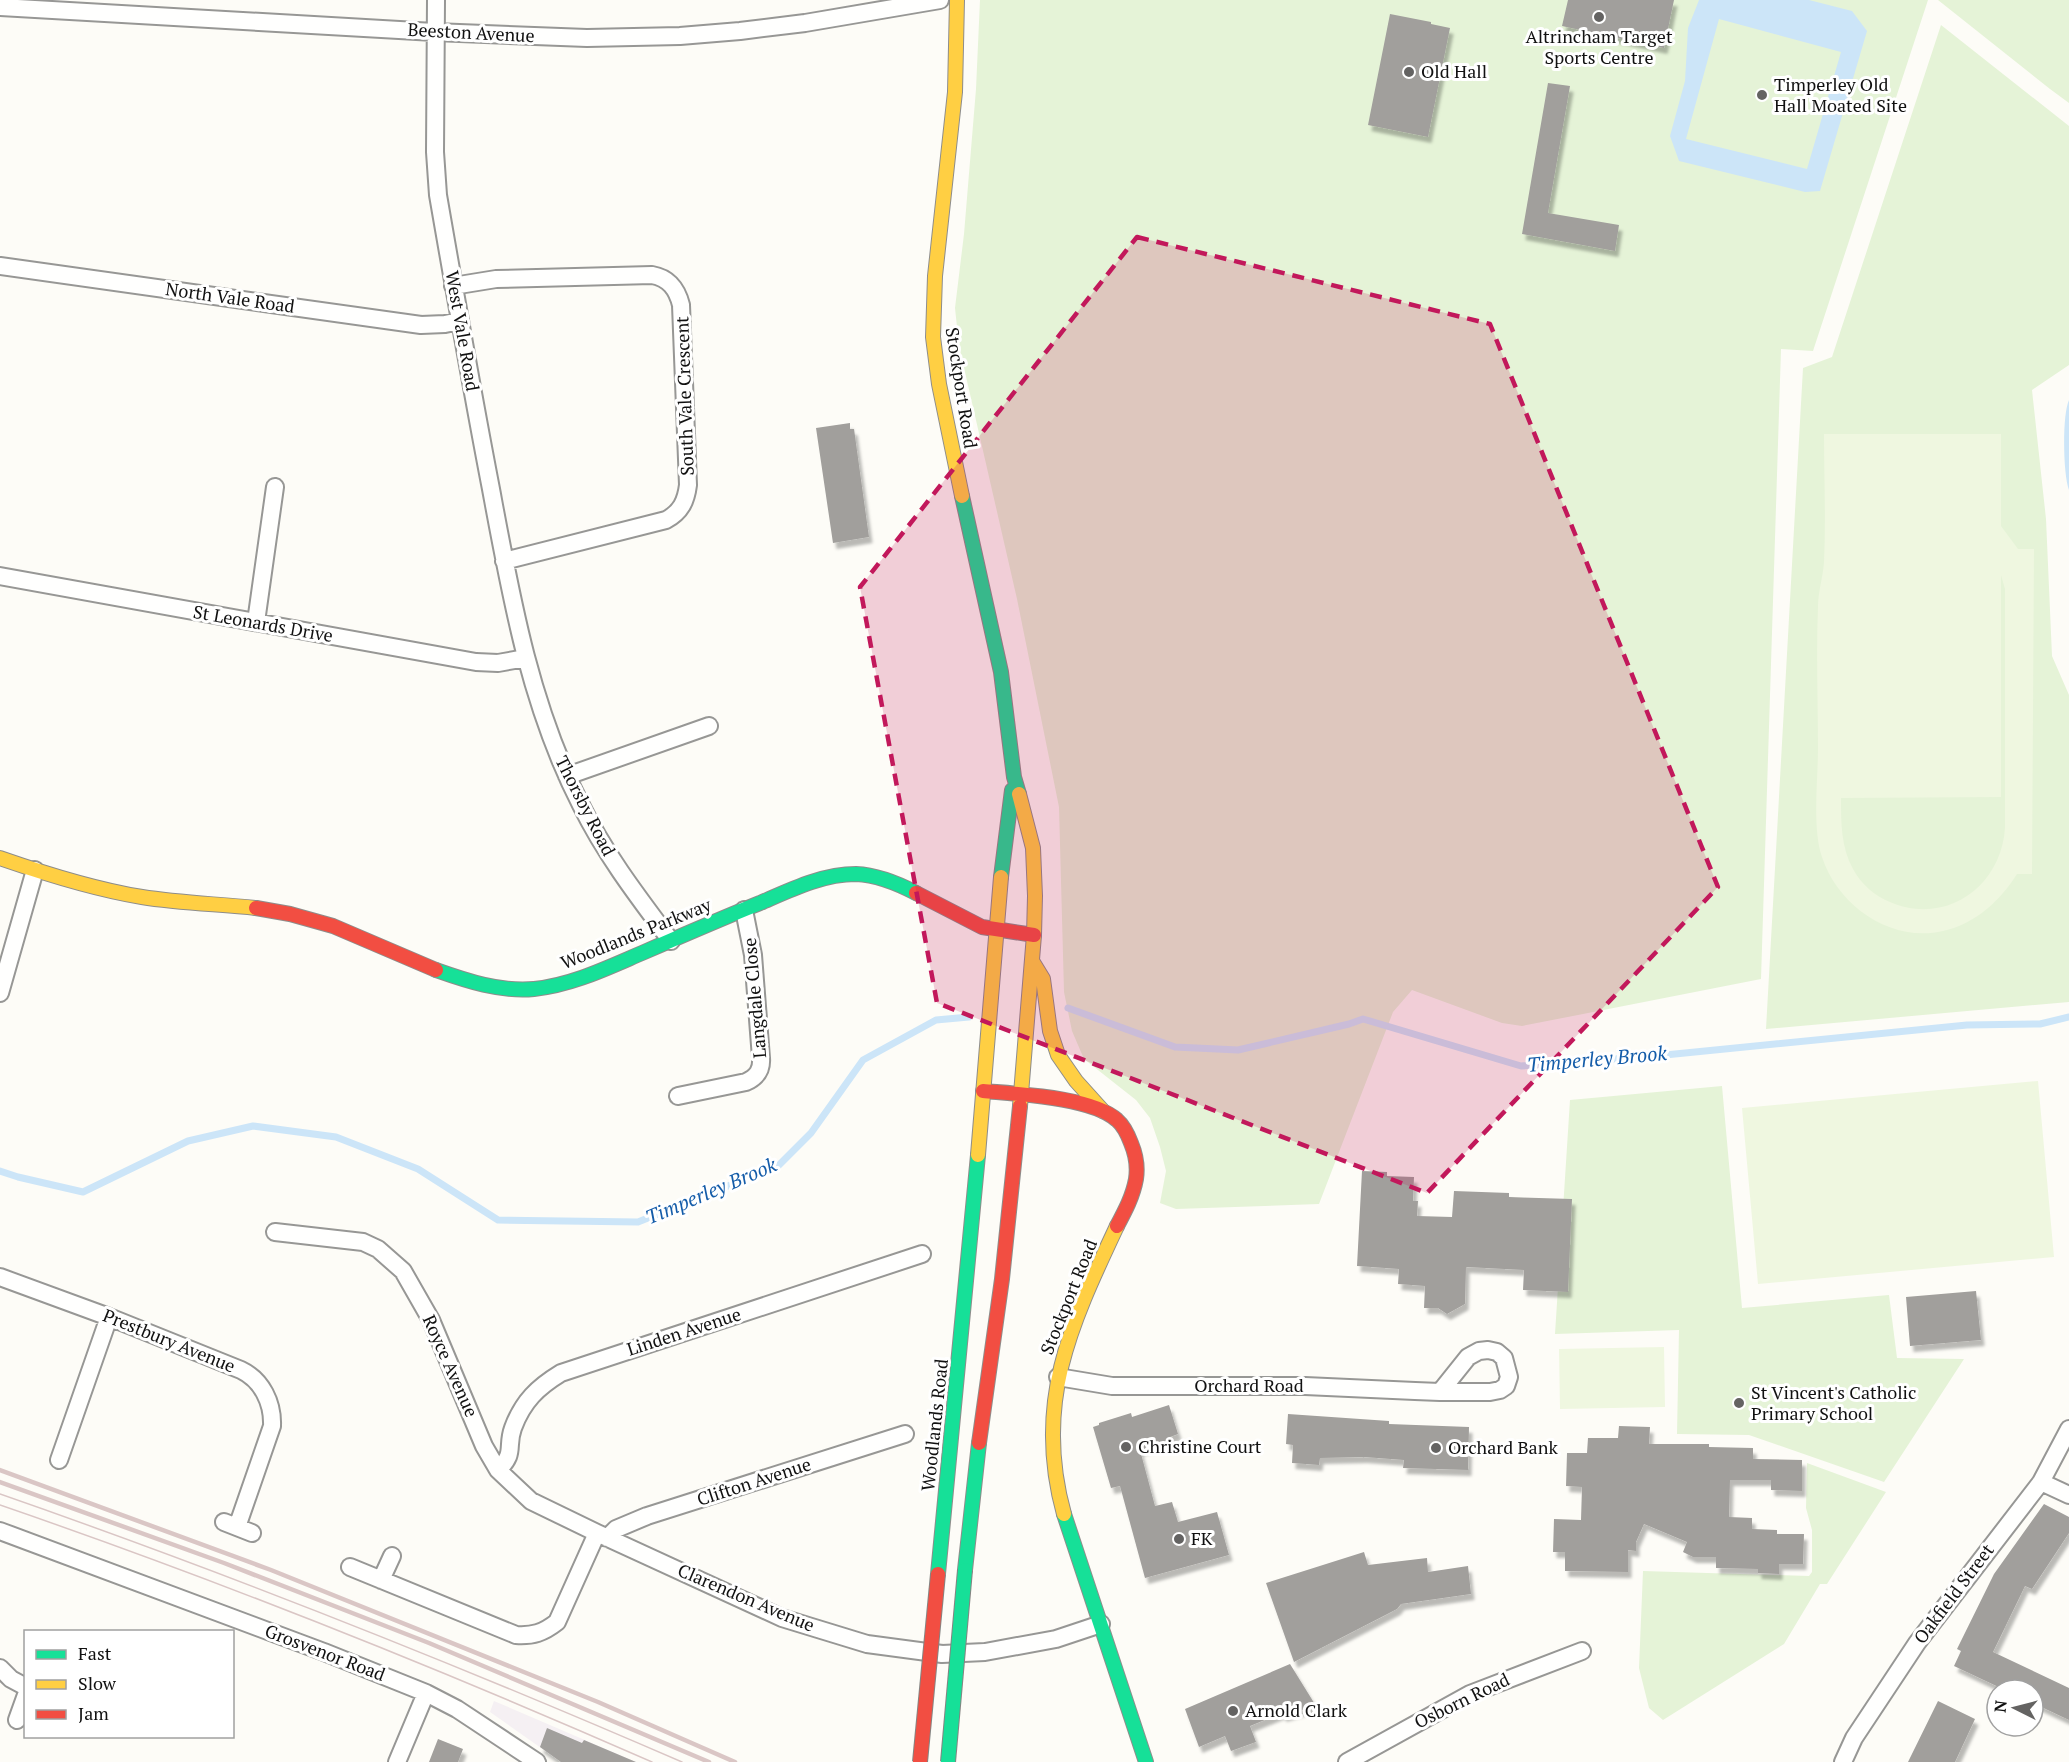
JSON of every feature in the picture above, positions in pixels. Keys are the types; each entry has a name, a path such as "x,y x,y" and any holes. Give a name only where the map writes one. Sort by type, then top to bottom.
{"main road":[{"name":"Stockport Road","path":"957,0 955,92 934,276 933,337 939,384 956,468 1001,672 1014,777 1033,848 1034,934 1021,1095"},
{"name":"Stockport Road","path":"1014,777 1003,848 983,1091 1074,1102 1103,1111 1114,1117 1125,1128 1135,1155 1138,1168 1130,1198 1067,1343 1058,1377 1052,1425 1053,1470 1064,1522 1101,1624 1146,1762"},
{"name":"Woodlands Parkway","path":"0,858 69,881 136,896 186,903 251,907 310,919 446,973 508,989 535,989 598,972 807,884 836,877 859,875 874,877 904,888 975,924 998,930 1034,934"},
{"path":"1031,960 1043,979 1050,1031 1058,1055 1076,1081 1103,1111"},
{"name":"Woodlands Road","path":"920,1762 972,1235 983,1091"},
{"path":"948,1762 965,1570 984,1401 1002,1279 1021,1095"}],"street":[{"name":"West Vale Road","path":"436,0 434,32 436,174 459,321 504,561 526,658"},
{"name":"Beeston Avenue","path":"0,7 434,32 588,38 680,36 805,23 940,0"},
{"name":"North Vale Road","path":"0,266 421,325 459,321"},
{"name":"South Vale Crescent","path":"453,286 496,279 652,275 664,279 676,289 681,305 688,485 686,499 678,512 666,520 504,561"},
{"path":"256,622 275,487"},
{"name":"St Leonards Drive","path":"0,576 476,662 498,663 526,658"},
{"name":"Thorsby Road","path":"526,658 538,702 567,776 596,834 671,941"},
{"path":"567,776 709,726"},
{"path":"0,993 35,870"},
{"name":"Langdale Close","path":"678,1096 746,1082 755,1077 760,1070 753,955 744,910"},
{"name":"Royce Avenue","path":"275,1232 363,1242 378,1249 403,1271 431,1320 484,1446 498,1470 531,1501 602,1535"},
{"name":"Linden Avenue","path":"498,1470 508,1461 512,1429 523,1408 535,1390 561,1372 922,1254"},
{"name":"Prestbury Avenue","path":"0,1277 110,1317 251,1375 262,1389 270,1406 272,1426 238,1527"},
{"path":"59,1460 110,1317"},
{"name":"Orchard Road","path":"1058,1377 1112,1386 1305,1386 1440,1392"},
{"name":"Oakfield Street","path":"1843,1762 1854,1738 1917,1642 2041,1482 2069,1429"},
{"name":"Clifton Avenue","path":"602,1535 646,1516 905,1434"},
{"path":"2041,1482 2069,1495"},
{"name":"Grosvenor Road","path":"0,1531 324,1652 426,1693 457,1709 537,1762"},
{"path":"350,1567 516,1635 530,1635 545,1631 557,1622 602,1535"},
{"name":"Clarendon Avenue","path":"602,1535 782,1618 867,1644 942,1654 985,1652 1056,1639 1101,1624"},
{"path":"381,1580 392,1556"},
{"name":"Osborn Road","path":"1347,1762 1470,1694 1582,1651"},
{"path":"0,1668 11,1679 24,1686"},
{"path":"397,1762 426,1693"},
{"path":"17,1720 24,1701"}],"highlighted area":[{"path":"1137,237 1490,324 1718,887 1427,1193 937,1003 860,587"}],"shaded area":[{"path":"494,1701 636,1762 561,1762 490,1712"}],"green space":[{"path":"980,0 1928,0 1813,351 1781,349 1761,979 1522,1026 1502,1023 1412,990 1393,1012 1319,1204 1176,1209 1160,1203 1166,1171 1150,1118 1136,1100 1084,1059 1072,1031 1064,992 1059,807 1017,599 959,346 955,308 964,234 976,89"},
{"path":"1938,0 2069,0 2069,103 2050,89"},
{"path":"1941,25 2069,126 2069,365 2032,390 2046,519 2052,656 2069,695 2069,1002 1766,1029 1803,368 1832,357"},
{"path":"1824,434 2001,434 2001,526 2018,549 2034,549 2032,874 2017,874 1986,910 1955,928 1924,933 1904,931 1886,926 1869,917 1840,891 1822,857 1816,818 1818,601 1825,546","holes":["2001,575 2005,589 2005,828 2001,849 1993,868 1982,884 1967,896 1950,905 1931,909 1911,908 1890,902 1864,884 1849,861 1842,835 1841,798 2001,797"]},
{"path":"2038,1081 2054,1257 1758,1284 1742,1108"},
{"path":"1722,1086 1742,1308 1889,1295 1897,1358 1964,1359 1884,1482 1749,1435 1677,1434 1679,1330 1555,1334 1570,1100"},
{"path":"1664,1347 1665,1407 1560,1409 1559,1349"},
{"path":"1807,1463 1886,1492 1827,1584 1820,1584 1784,1644 1663,1720 1649,1708 1639,1668 1643,1571 1809,1576 1812,1572 1812,1530 1806,1508"}],"water":[{"path":"1699,0 1809,0 1852,11 1867,31 1820,191 1805,192 1679,161 1670,136 1685,81 1688,28","holes":["1719,19 1841,52 1807,169 1686,139"]},
{"path":"2069,400 2069,490 2065,472 2064,445 2065,418"}],"building":[{"name":"Altrincham Target Sports Centre","path":"1568,0 1674,0 1664,48 1562,26"},
{"path":"1390,14 1450,28 1428,137 1368,125"},
{"path":"1548,83 1570,86 1548,213 1619,225 1615,251 1522,234"},
{"path":"850,423 850,429 854,429 869,537 833,543 816,428"},
{"path":"1362,1171 1387,1172 1387,1176 1414,1177 1413,1201 1418,1201 1417,1216 1452,1217 1454,1191 1509,1193 1509,1197 1572,1199 1568,1292 1523,1290 1524,1270 1466,1267 1465,1304 1447,1314 1438,1308 1424,1308 1425,1286 1398,1284 1399,1269 1357,1266"},
{"path":"1976,1291 1981,1340 1910,1346 1906,1297"},
{"path":"1169,1405 1178,1434 1170,1437 1168,1442 1140,1450 1155,1506 1172,1502 1178,1522 1217,1512 1229,1555 1145,1578 1120,1486 1111,1488 1093,1427 1131,1413 1132,1417"},
{"path":"1288,1414 1389,1421 1389,1424 1469,1427 1468,1470 1403,1468 1404,1460 1364,1457 1320,1458 1319,1465 1292,1463 1293,1445 1286,1444"},
{"path":"1619,1426 1650,1427 1649,1444 1709,1444 1709,1447 1753,1448 1753,1459 1802,1460 1802,1491 1771,1490 1771,1480 1730,1480 1729,1517 1752,1518 1752,1529 1777,1530 1777,1534 1804,1534 1803,1564 1779,1564 1779,1574 1758,1573 1758,1569 1716,1568 1716,1557 1693,1557 1683,1552 1687,1542 1644,1524 1636,1542 1636,1551 1628,1550 1628,1572 1565,1571 1565,1552 1553,1552 1554,1519 1581,1520 1582,1487 1566,1486 1567,1453 1587,1453 1588,1438 1618,1438"},
{"path":"2044,1504 2069,1517 2069,1533 2032,1589 2025,1586 1993,1652 2069,1688 2069,1720 2045,1709 2045,1678 1985,1678 1985,1681 1954,1666 1961,1651 1957,1649 1994,1574"},
{"path":"1364,1552 1368,1565 1427,1558 1428,1572 1468,1566 1471,1594 1401,1604 1397,1609 1294,1662 1266,1583"},
{"name":"Arnold Clark","path":"1290,1664 1316,1706 1283,1716 1282,1713 1250,1726 1256,1742 1231,1751 1225,1736 1199,1747 1185,1709"},
{"path":"1938,1701 1975,1719 1955,1762 1908,1762"},
{"path":"547,1728 582,1743 584,1740 636,1762 561,1762 540,1747"},
{"path":"438,1739 463,1749 458,1762 429,1762"}],"waterway":[{"name":"Timperley Brook","path":"1068,1008 1175,1047 1238,1050 1363,1019 1521,1066 1655,1056 1967,1025 2040,1024 2069,1017"},
{"name":"Timperley Brook","path":"0,1171 83,1192 188,1141 253,1126 336,1137 418,1169 498,1220 638,1222 778,1166 811,1133 863,1060 936,1020 969,1017"}],"tram line":[{"path":"0,1494 172,1556 343,1622 513,1690 682,1762"},
{"path":"0,1505 165,1564 329,1627 652,1762"}],"railway":[{"path":"0,1470 271,1570 598,1702 735,1762"},
{"path":"0,1482 224,1563 429,1643 709,1762"}],"traffic: fast":[{"path":"962,496 1001,672 1014,777 1019,794"},
{"path":"1001,877 1012,790"},
{"path":"436,970 472,982 509,989 548,987 602,970 819,880 856,874 872,876 916,893"},
{"path":"938,1574 978,1155"},
{"path":"965,1570 979,1443"},
{"path":"1064,1514 1146,1762"},
{"path":"948,1762 965,1570"}],"traffic: slow":[{"path":"957,0 955,92 935,276 933,337 939,384 962,496"},
{"path":"1019,794 1033,848 1035,896 1020,1106"},
{"path":"0,858 124,894 170,901 256,908"},
{"path":"978,1155 1001,877"},
{"path":"1032,961 1043,979 1050,1031 1058,1055 1076,1081 1103,1111"},
{"path":"1064,1514 1055,1474 1053,1436 1055,1400 1072,1331 1117,1226"}],"traffic: jam":[{"path":"916,893 982,927 1034,935"},
{"path":"256,908 290,914 333,926 436,970"},
{"path":"983,1091 1034,1095 1073,1102 1105,1112 1119,1122 1133,1147 1137,1170 1133,1191 1117,1226"},
{"path":"979,1443 1002,1279 1020,1106"},
{"path":"920,1762 938,1574"}],"place":[{"name":"Altrincham Target Sports Centre","path":"1599,17"},
{"name":"Old Hall","path":"1409,72"},
{"name":"Timperley Old Hall Moated Site","path":"1762,95"},
{"name":"St Vincent's Catholic Primary School","path":"1739,1403"},
{"name":"Christine Court","path":"1126,1447"},
{"name":"Orchard Bank","path":"1436,1448"},
{"name":"FK","path":"1179,1539"},
{"name":"Arnold Clark","path":"1233,1711"}]}
